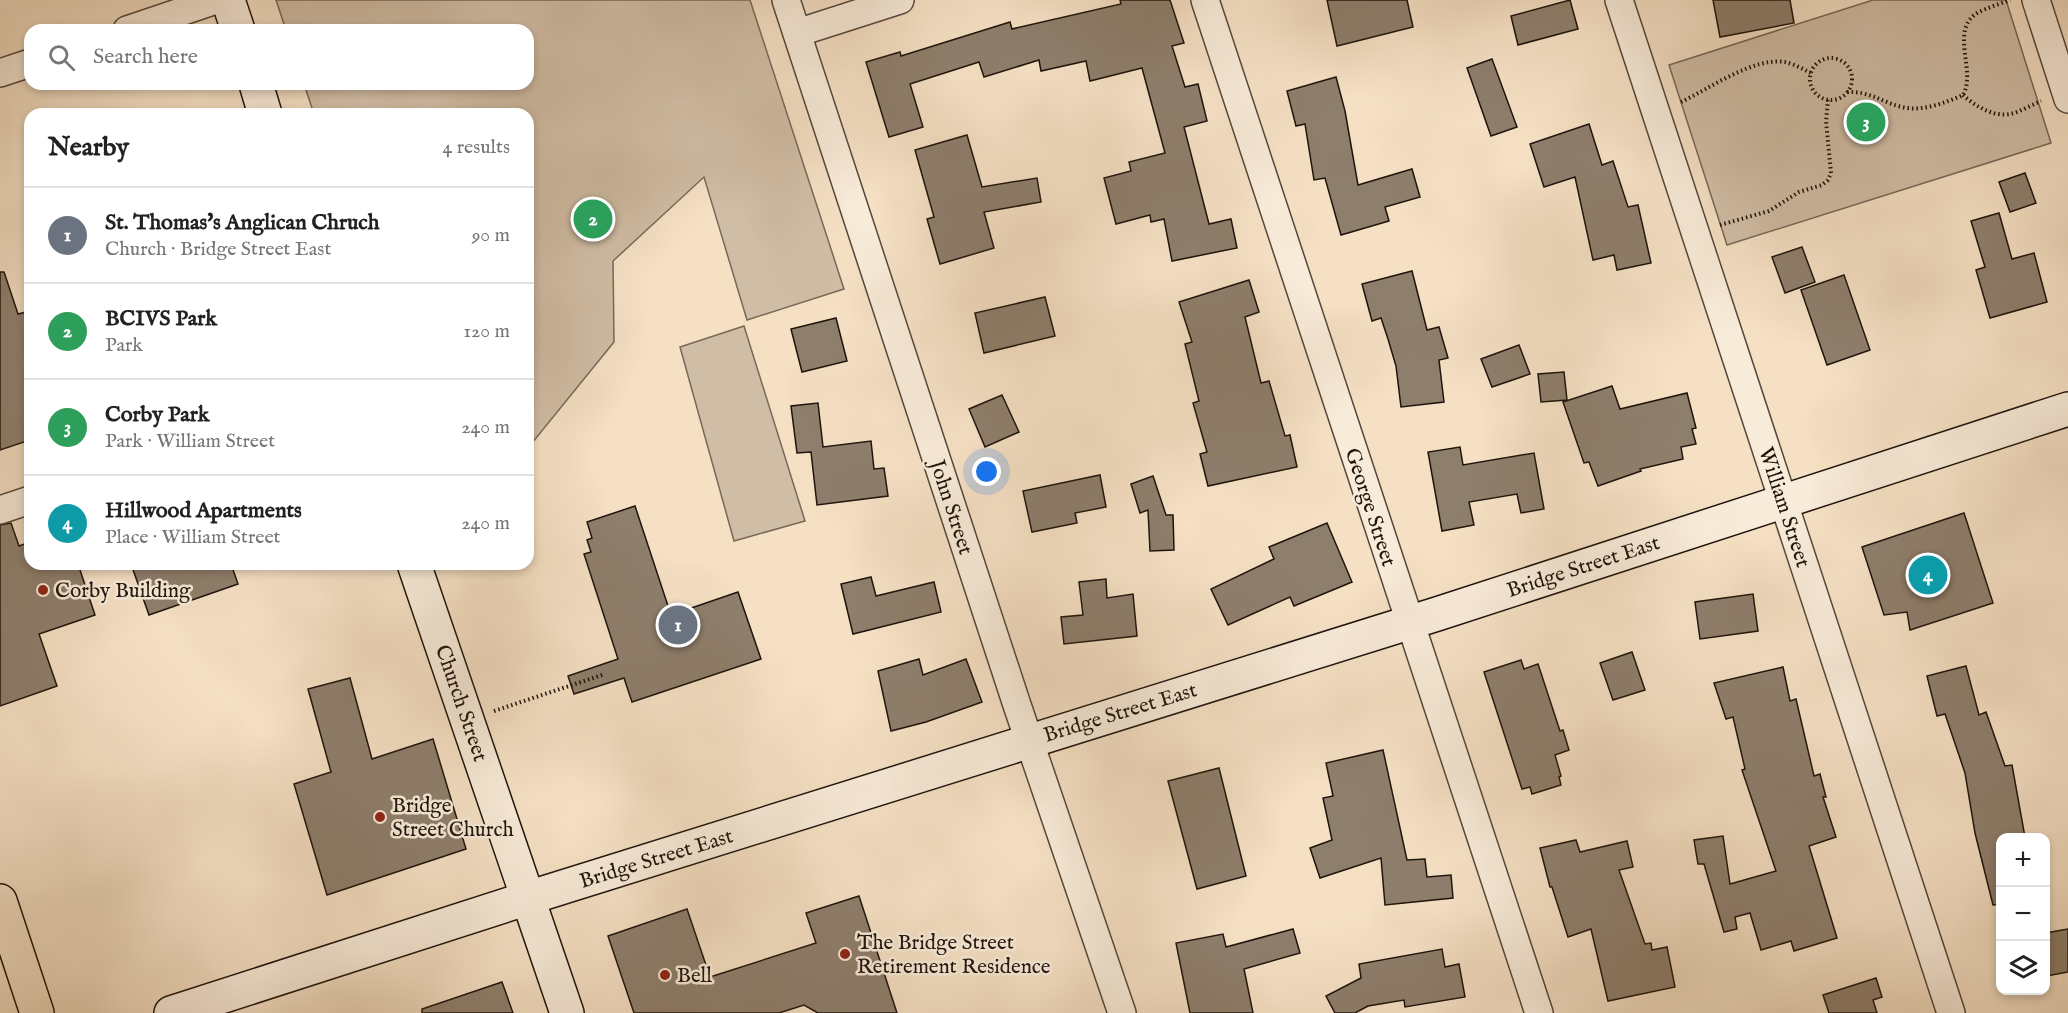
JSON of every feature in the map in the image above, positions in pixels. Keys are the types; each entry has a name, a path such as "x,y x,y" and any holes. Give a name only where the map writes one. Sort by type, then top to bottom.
{"main road":[{"path":"0,901 37,1013"}],"street":[{"path":"145,24 216,0"},
{"path":"228,0 236,24"},
{"name":"John Street","path":"786,0 1029,740 1122,1013"},
{"path":"797,33 900,0"},
{"name":"George Street","path":"1205,0 1539,1013"},
{"name":"William Street","path":"1619,0 1951,1013"},
{"path":"2036,0 2056,100"},
{"path":"0,73 24,65"},
{"path":"258,90 264,108"},
{"name":"Bridge Street East","path":"171,1013 528,898 1410,622 2068,409"},
{"path":"0,510 24,502"},
{"name":"Church Street","path":"416,570 567,1013"}],"path":[{"path":"1963,95 1967,82 1964,39 1969,21 1978,12 2010,0"},
{"path":"1831,58 1843,62 1848,67 1852,80 1847,92 1835,100 1828,100 1815,93 1811,73 1814,67 1824,59 1831,58"},
{"path":"1677,104 1722,80 1765,63 1785,62 1811,73"},
{"path":"1847,92 1866,93 1904,108 1928,107 1963,95"},
{"path":"1963,95 1979,107 2001,115 2056,100"},
{"path":"1717,226 1769,211 1799,192 1822,185 1828,180 1831,173 1826,121 1828,100"},
{"path":"507,707 605,674"}],"shaded area":[{"path":"276,0 750,0 844,289 747,320 704,177 613,261 614,342 534,441 534,108 312,108 306,90 534,90 534,24 284,24"},
{"path":"1873,0 2006,0 2051,143 1727,245 1669,65"},
{"path":"744,326 805,521 734,541 680,347"}],"building":[{"path":"1120,0 1170,0 1184,43 1172,46 1185,87 1198,84 1207,121 1184,127 1209,224 1231,219 1237,248 1172,261 1164,219 1151,222 1150,215 1116,224 1104,178 1131,171 1129,162 1165,153 1142,68 1090,81 1086,61 1041,71 1039,60 984,77 979,62 910,84 923,127 889,137 866,62 900,52 901,56 1010,22 1012,29 1121,4"},
{"path":"1327,0 1407,0 1413,27 1337,46"},
{"path":"1570,0 1578,29 1518,45 1511,16"},
{"path":"1713,0 1790,0 1794,23 1720,37"},
{"path":"1492,59 1517,127 1491,136 1467,68"},
{"path":"1336,77 1345,111 1358,185 1412,169 1420,197 1385,207 1389,221 1341,235 1325,178 1314,180 1305,124 1296,126 1287,91"},
{"path":"1589,124 1602,165 1613,161 1628,207 1638,205 1651,263 1617,270 1614,255 1593,260 1575,177 1544,187 1530,144"},
{"path":"967,135 982,187 1037,178 1041,202 984,212 994,248 940,264 927,219 934,217 915,150"},
{"path":"2025,173 2036,203 2010,212 1999,182"},
{"path":"1999,213 2012,259 2034,253 2047,302 1990,318 1976,270 1985,267 1971,221"},
{"path":"1802,247 1815,282 1785,293 1772,257"},
{"path":"1412,271 1427,330 1439,327 1448,358 1439,360 1444,402 1401,407 1396,366 1388,339 1381,318 1372,321 1362,284"},
{"path":"0,272 4,272 18,314 24,312 24,442 0,450"},
{"path":"1844,275 1870,350 1827,365 1801,290"},
{"path":"1249,280 1259,312 1245,317 1261,383 1269,381 1285,436 1290,435 1297,467 1208,486 1200,454 1207,452 1193,403 1199,401 1185,344 1192,342 1179,302"},
{"path":"1045,297 1055,336 984,353 975,313"},
{"path":"836,318 847,361 802,372 791,329"},
{"path":"1519,345 1530,374 1492,387 1481,359"},
{"path":"1564,372 1567,400 1541,402 1538,374"},
{"path":"1612,386 1620,409 1687,393 1696,428 1692,429 1696,444 1681,447 1683,459 1640,469 1641,471 1598,486 1589,462 1584,463 1563,402"},
{"path":"1002,395 1019,432 985,447 969,409"},
{"path":"818,403 823,447 871,441 874,469 884,468 888,496 817,505 811,452 797,453 791,406"},
{"path":"1460,447 1463,465 1534,453 1544,509 1521,513 1517,494 1469,502 1474,525 1442,531 1428,452"},
{"path":"1100,475 1106,507 1075,513 1077,523 1032,532 1023,491"},
{"path":"1153,476 1166,515 1173,515 1174,550 1150,551 1148,510 1140,513 1131,484"},
{"path":"635,506 671,615 738,592 761,659 632,702 624,678 574,694 568,676 618,659 584,554 591,552 587,540 592,538 587,522"},
{"path":"1964,513 1993,603 1910,630 1907,612 1884,615 1862,547"},
{"name":"Corby Building","path":"11,523 19,546 24,544 24,570 80,570 95,615 39,634 57,686 0,706 0,525"},
{"path":"1327,523 1352,582 1294,606 1290,597 1228,625 1211,589 1274,559 1269,547"},
{"path":"133,570 233,570 238,584 149,615"},
{"path":"871,577 876,596 934,582 941,612 853,634 841,584"},
{"path":"1106,579 1107,598 1133,594 1137,636 1064,644 1061,617 1083,615 1079,582"},
{"path":"1753,594 1758,631 1700,639 1695,602"},
{"path":"1632,652 1645,690 1613,700 1600,663"},
{"path":"919,659 923,675 966,659 982,702 926,722 891,731 878,671"},
{"path":"1521,660 1524,669 1538,664 1560,731 1563,730 1569,750 1555,755 1561,785 1532,794 1530,787 1522,789 1484,672"},
{"path":"1966,666 1979,715 1986,712 2005,766 2012,765 2024,833 1996,833 1996,905 1993,905 1975,833 1965,773 1945,714 1937,716 1927,676"},
{"path":"1783,667 1790,701 1796,699 1814,776 1820,774 1826,797 1823,797 1836,837 1809,846 1837,938 1794,951 1791,941 1761,950 1750,913 1735,917 1737,929 1724,932 1704,864 1698,864 1694,840 1723,836 1730,884 1776,871 1742,770 1745,769 1733,717 1726,719 1714,683"},
{"name":"Bridge Street Church","path":"350,678 372,759 433,739 466,849 327,895 294,784 331,772 308,689"},
{"path":"1383,750 1407,860 1425,859 1427,877 1451,875 1453,898 1385,905 1381,858 1320,878 1310,848 1332,840 1323,798 1333,796 1326,763"},
{"path":"1219,768 1246,876 1197,889 1168,781"},
{"path":"1576,840 1580,852 1627,841 1633,867 1619,870 1645,944 1651,943 1652,950 1667,947 1675,987 1608,1001 1591,929 1568,937 1552,887 1550,887 1540,848"},
{"path":"859,896 897,1013 818,1013 804,1005 779,1013 634,1013 608,936 687,909 710,977 816,943 806,913"},
{"path":"1293,929 1300,953 1244,969 1253,1013 1190,1013 1176,943 1223,934 1226,947"},
{"path":"2068,929 2068,972 2050,975 2050,932"},
{"path":"1442,949 1445,967 1459,964 1465,997 1405,1007 1404,1000 1368,1006 1355,1013 1335,1013 1326,996 1361,978 1359,964"},
{"path":"1876,978 1882,997 1873,1000 1877,1013 1829,1013 1823,995"},
{"path":"502,982 513,1013 422,1013 422,1009"}],"place":[{"name":"Corby Park","path":"1866,122"},
{"name":"BCIVS Park","path":"593,219"},
{"name":"Hillwood Apartments","path":"1928,575"},
{"name":"Corby Building","path":"43,590"},
{"name":"St. Thomas's Anglican Chruch","path":"678,625"},
{"name":"Bridge Street Church","path":"380,817"},
{"name":"The Bridge Street Retirement Residence","path":"845,954"},
{"name":"Bell","path":"665,975"}]}
